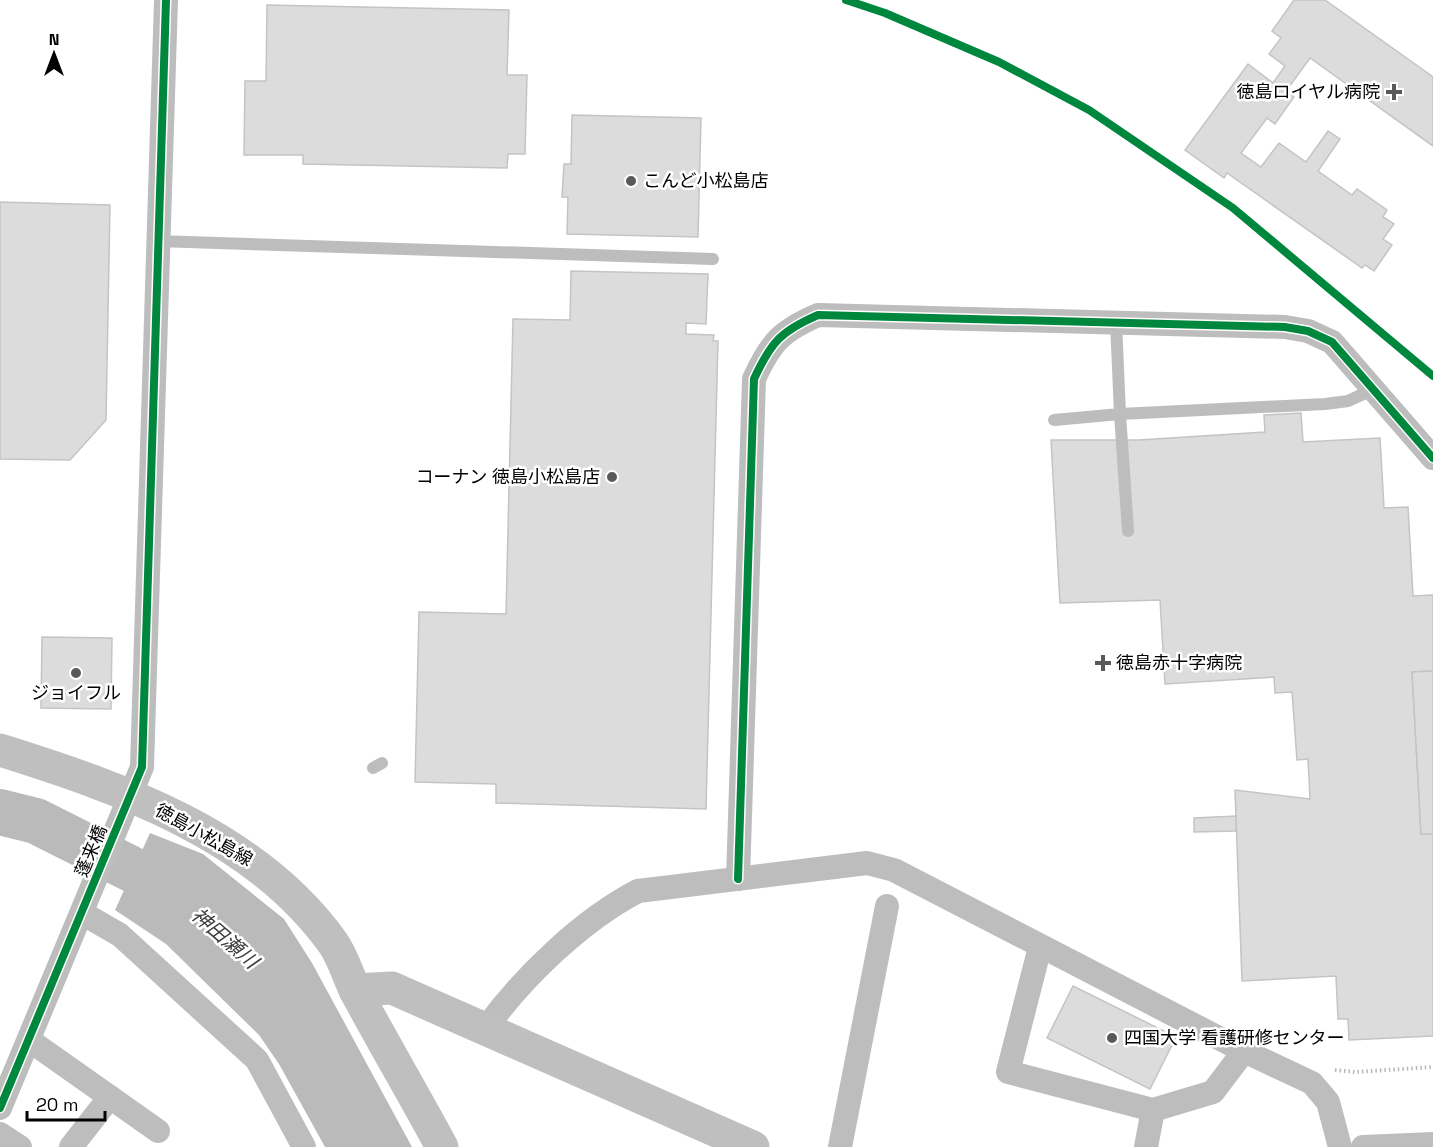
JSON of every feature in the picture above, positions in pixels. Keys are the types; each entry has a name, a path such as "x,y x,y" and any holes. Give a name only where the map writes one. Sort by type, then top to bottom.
{"main road":[{"name":"徳島小松島線","path":"0,750 127,806 217,839 258,864 294,896 328,936 355,990 442,1147"},
{"path":"355,990 392,988 753,1147"}],"street":[{"name":"蓬来橋","path":"0,1108 142,767 165,0"},
{"path":"738,879 754,379 769,346 790,327 818,315 1285,327 1308,332 1332,342 1433,458"},
{"path":"486,1028 512,992 607,907 638,891 867,863 894,870 1244,1052 1312,1083 1328,1102 1340,1147"},
{"path":"85,905 120,934 257,1060 304,1147"},
{"path":"840,1147 887,906"},
{"path":"1040,947 1008,1072 1153,1110 1213,1092 1244,1052"},
{"path":"29,1040 158,1131"},
{"path":"71,1147 110,1097"},
{"path":"1146,1147 1153,1110"},
{"path":"0,1134 20,1147"},
{"path":"1363,1147 1433,1144"}],"lane":[{"path":"157,241 713,259"},
{"path":"1116,322 1128,531"},
{"path":"1054,420 1120,414 1326,404 1348,401 1374,389"}],"path":[{"path":"1332,1069 1355,1072 1433,1067"}],"water":[{"path":"150,833 203,854 284,919 312,963 412,1147 325,1147 279,1064 259,1035 166,944 115,910"}],"building":[{"path":"1294,0 1325,0 1433,77 1433,146 1310,58 1286,91 1294,97 1275,124 1267,118 1241,153 1261,167 1279,143 1306,162 1328,131 1340,139 1318,171 1352,195 1357,189 1387,210 1383,217 1394,224 1383,239 1392,245 1374,271 1365,265 1362,268 1227,173 1224,178 1185,150 1248,64 1273,83 1285,66 1269,54 1281,38 1272,31"},
{"path":"267,5 509,10 507,75 527,75 525,154 508,154 507,168 303,164 303,155 244,155 245,81 266,81"},
{"name":"こんど小松島店","path":"572,115 701,118 698,237 567,234 568,197 562,197 564,164 571,164"},
{"path":"0,202 110,205 106,420 70,460 0,459"},
{"name":"コーナン 徳島小松島店","path":"571,271 708,274 706,324 686,323 686,334 714,335 713,341 718,341 706,809 496,803 496,784 415,782 419,612 506,614 513,319 570,320"},
{"path":"1301,413 1303,442 1380,438 1384,508 1408,507 1413,596 1433,595 1433,671 1412,672 1421,834 1433,834 1433,1036 1349,1040 1348,1019 1338,1019 1336,976 1242,981 1235,790 1310,799 1308,759 1297,760 1292,692 1275,693 1274,677 1165,684 1160,600 1060,603 1051,440 1139,440 1265,432 1264,415"},
{"name":"ジョイフル","path":"42,637 112,638 111,709 41,708"},
{"path":"1433,671 1433,834 1421,834 1412,672"},
{"path":"1236,816 1236,831 1194,832 1194,818"},
{"name":"四国大学 看護研修センター","path":"1073,986 1176,1037 1150,1089 1047,1038"}],"waterway":[{"name":"神田瀬川","path":"0,812 36,821 163,885 186,904"}],"cycle path":[{"path":"0,1108 142,767 166,0"},
{"path":"846,0 885,13 999,62 1089,110 1233,208 1433,376"},
{"path":"738,879 754,379 778,339 795,327 818,315 1285,327 1308,331 1332,342 1433,458"}],"place":[{"name":"徳島ロイヤル病院","path":"1394,92"},
{"name":"こんど小松島店","path":"631,181"},
{"name":"コーナン 徳島小松島店","path":"612,477"},
{"name":"徳島赤十字病院","path":"1103,663"},
{"name":"ジョイフル","path":"76,673"},
{"name":"四国大学 看護研修センター","path":"1112,1038"}]}
